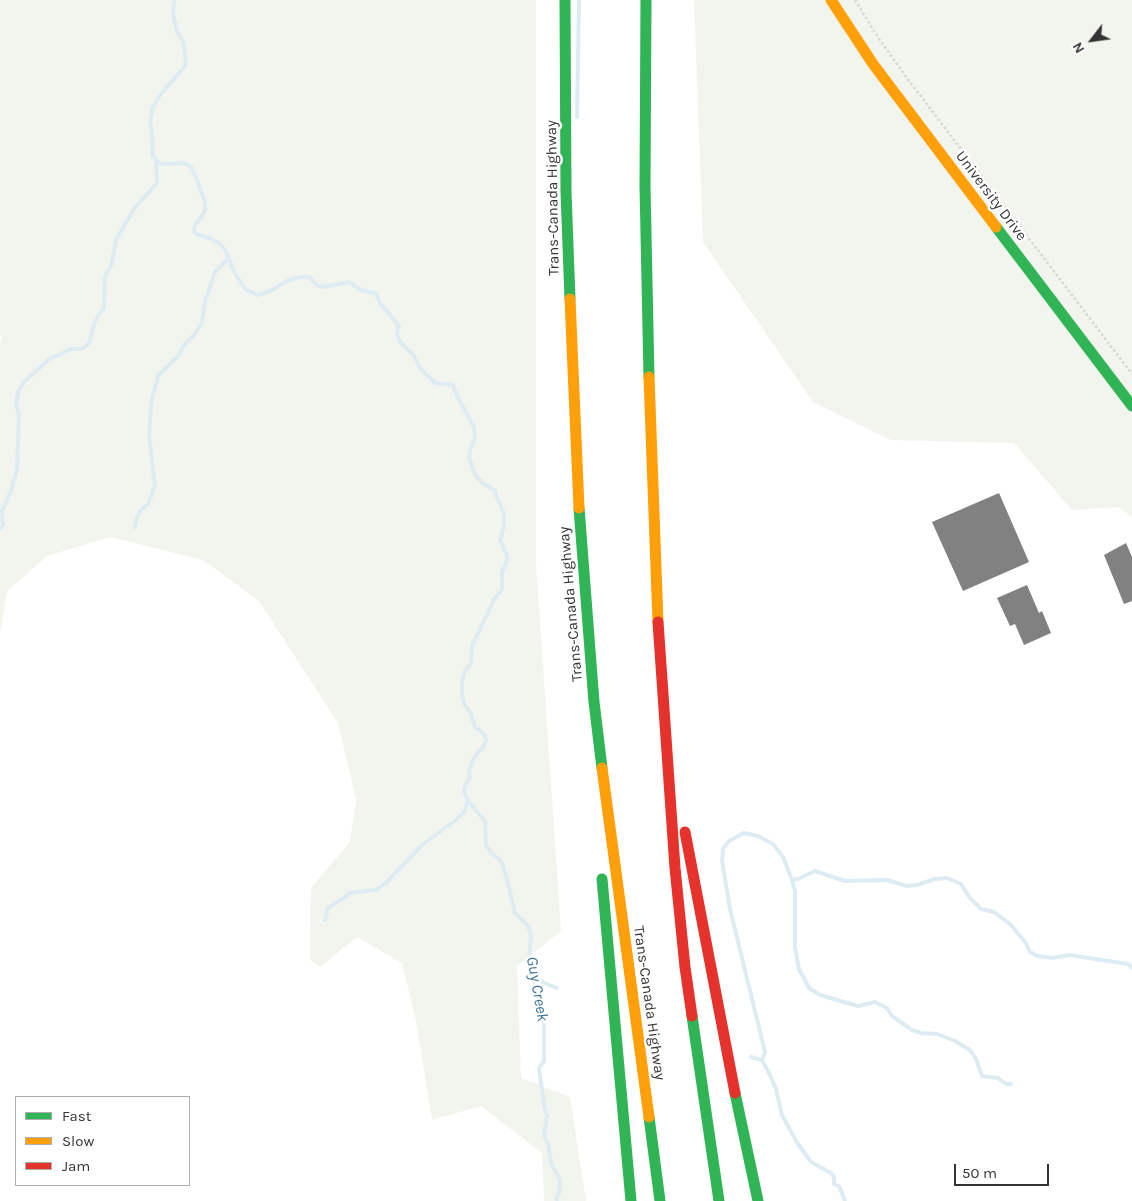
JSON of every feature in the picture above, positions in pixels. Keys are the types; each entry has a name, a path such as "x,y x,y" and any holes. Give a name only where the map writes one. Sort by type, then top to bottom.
{"main road":[{"name":"Trans-Canada Highway","path":"565,0 566,192 579,513 594,702 603,780 660,1201"},
{"path":"646,0 645,186 655,567 675,868 685,967 718,1201"},
{"name":"University Drive","path":"831,0 873,64 1132,406"},
{"path":"666,744 694,877 710,972 758,1201"},
{"path":"597,824 603,780"},
{"path":"600,863 631,1201"}],"path":[{"path":"855,0 879,39 907,78 1132,374"}],"shaded area":[{"path":"0,0 536,0 536,563 561,931 517,966 521,1078 570,1097 586,1201 544,1201 542,1153 481,1106 432,1120 416,1021 402,963 357,937 320,967 310,960 311,888 350,842 356,800 338,723 259,601 203,560 110,537 47,556 7,591 0,634 0,342 2,337 0,335"},
{"path":"694,0 1132,0 1132,517 1119,507 1072,510 1014,443 891,440 813,402 703,242"}],"building":[{"path":"999,493 1029,562 963,591 932,522"},
{"path":"1126,543 1132,557 1132,601 1124,604 1104,555"},
{"path":"1027,585 1039,613 1042,611 1051,633 1024,645 1015,624 1010,626 997,598"}],"waterway":[{"name":"Guy Creek","path":"174,0 173,13 177,32 183,41 186,59 185,66 160,95 153,107 150,121 153,142 152,154 161,164 184,163 191,167 205,202 205,211 194,227 194,231 196,234 219,243 225,250 236,275 246,290 258,295 270,291 289,280 301,277 310,277 316,285 323,287 349,282 361,290 376,294 380,303 399,326 397,334 400,342 414,356 420,368 435,383 453,385 474,427 475,439 470,449 469,458 476,476 494,490 504,514 504,526 500,540 508,558 502,573 502,589 494,600 478,633 472,647 471,663 465,671 462,681 462,697 465,706 470,712 475,727 484,734 486,739 484,746 475,756 469,770 470,778 464,792 468,801 485,821 486,845 491,853 501,861 515,913 528,926 531,935 529,961 531,973 540,996 544,1018 544,1061 539,1068 547,1116 544,1135 548,1144 551,1163 560,1180 557,1201"},
{"path":"577,117 579,0"},
{"path":"0,529 3,525 2,511 11,491 17,469 19,415 16,404 18,392 25,381 48,360 71,349 81,349 90,341 94,324 104,308 105,276 111,266 116,240 134,209 157,183 156,160"},
{"path":"135,527 137,517 148,504 155,486 149,436 151,404 158,376 180,354 183,346 202,323 205,302 215,272 229,258"},
{"path":"325,920 328,908 349,893 376,890 386,883 422,845 456,820 464,812 468,801"},
{"path":"762,1060 765,1052 730,909 722,861 723,849 729,841 744,833 758,836 773,844 783,857 792,880 815,871 845,881 887,880 907,886 947,878 961,884 970,898 981,909 994,912 1010,924 1026,943 1030,952 1037,956 1053,958 1069,955 1128,964 1132,968"},
{"path":"792,880 795,891 795,948 799,969 809,988 820,995 858,1006 875,1002 887,1008 892,1016 912,1030 921,1033 937,1034 955,1041 970,1050 976,1059 982,1076 998,1078 1006,1084 1011,1084"},
{"path":"531,973 544,983 557,988"},
{"path":"751,1057 762,1060 769,1073 776,1089 782,1115 796,1141 811,1162 831,1173 834,1177 834,1184 839,1186 845,1201"}],"traffic: fast":[{"path":"565,0 566,192 570,299"},
{"path":"646,0 645,186 649,377"},
{"path":"996,227 1132,406"},
{"path":"579,508 594,702 602,768"},
{"path":"602,879 631,1201"},
{"path":"692,1016 719,1201"},
{"path":"735,1093 758,1201"},
{"path":"649,1117 660,1201"}],"traffic: slow":[{"path":"831,0 873,64 996,227"},
{"path":"570,299 579,508"},
{"path":"649,377 658,622"},
{"path":"602,768 649,1117"}],"traffic: jam":[{"path":"658,622 675,868 692,1016"},
{"path":"685,832 735,1093"}]}
